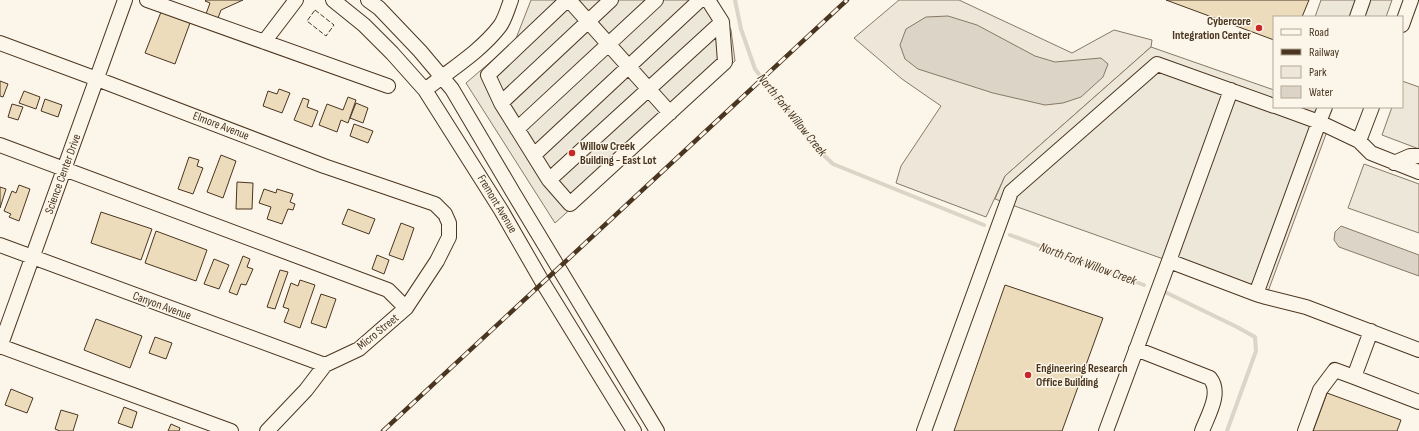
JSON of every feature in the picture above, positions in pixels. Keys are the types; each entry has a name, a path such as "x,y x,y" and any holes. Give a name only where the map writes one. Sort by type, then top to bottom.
{"street":[{"name":"Science Center Drive","path":"0,347 126,0"},
{"path":"146,0 388,86"},
{"path":"264,42 296,0"},
{"name":"Fremont Avenue","path":"333,0 364,25 392,53 425,90 501,210 543,283 634,431"},
{"name":"Fremont Avenue","path":"368,0 379,8 442,76 452,89 657,431"},
{"path":"425,90 442,76 474,54 501,24 511,0"},
{"path":"670,113 568,0 488,75 501,103 549,180 570,204 670,113 725,62 722,22 708,0"},
{"path":"501,103 611,0"},
{"path":"517,129 656,0"},
{"path":"534,155 700,0"},
{"path":"1357,16 1364,0"},
{"path":"1403,22 1411,0"},
{"path":"549,180 722,22"},
{"name":"Elmore Avenue","path":"0,43 324,166 435,204 441,210"},
{"path":"924,431 1011,192 1157,64 1273,106"},
{"path":"1106,431 1232,90"},
{"path":"1281,108 1319,122 1359,141 1371,153 1419,172"},
{"path":"1256,294 1325,108"},
{"path":"1359,141 1372,108"},
{"path":"0,145 65,168 388,290 406,308"},
{"path":"1394,163 1410,156 1419,156"},
{"name":"Micro Street","path":"267,431 306,390 325,365 359,349 406,308 437,261 449,237 449,223 445,214 441,210"},
{"name":"Canyon Avenue","path":"0,245 325,365"},
{"path":"1169,261 1256,294 1306,308 1419,350"},
{"path":"1354,377 1371,332"},
{"path":"0,347 231,431"},
{"path":"1136,349 1210,378 1215,384 1215,395 1202,431"},
{"path":"1305,431 1320,390 1335,370 1419,402"}],"green space":[{"path":"899,0 959,0 1072,53 1114,30 1152,40 1151,47 1005,176 986,217 896,183 901,166 941,106 902,79 854,38"}],"shaded area":[{"name":"Willow Creek Building - East Lot","path":"531,0 717,0 731,30 735,61 555,223 466,83 515,41"},
{"path":"1321,0 1392,0 1386,16 1315,16"},
{"path":"1151,47 1273,90 1273,108 1321,108 1329,126 1266,297 995,199 1005,176"},
{"path":"1403,81 1419,87 1419,149 1382,135 1392,108 1403,108"},
{"path":"1364,164 1419,184 1419,233 1348,208"}],"water":[{"path":"948,16 977,25 1035,56 1055,62 1101,58 1108,64 1103,77 1081,97 1063,103 1045,105 993,93 918,69 905,59 900,45 906,29 926,17"},
{"path":"1341,226 1419,255 1419,276 1339,247 1334,240 1335,232"}],"building":[{"path":"243,0 221,10 218,18 206,14 210,3 205,1"},
{"name":"Cybercore Integration Center","path":"1166,0 1309,0 1302,16 1273,16 1273,40"},
{"path":"161,12 190,23 175,64 145,53"},
{"path":"0,81 8,84 3,97 0,96"},
{"path":"279,89 290,93 282,113 263,106 268,91 277,94"},
{"path":"24,91 40,97 36,109 19,103"},
{"path":"348,97 356,100 348,123 341,120 337,132 319,125 327,104 343,110"},
{"path":"303,98 309,100 307,107 318,111 312,127 294,120"},
{"path":"45,99 62,105 58,117 41,111"},
{"path":"356,103 368,108 363,123 350,118"},
{"path":"12,104 23,107 18,120 8,117"},
{"path":"354,124 373,131 368,143 350,136"},
{"path":"221,155 236,161 223,198 207,192"},
{"path":"189,157 199,160 197,166 203,168 193,194 178,189"},
{"path":"237,182 253,183 252,209 236,209"},
{"path":"19,185 30,189 19,221 9,217 11,214 4,211 12,191 16,193"},
{"path":"0,187 6,189 0,208"},
{"path":"264,189 276,193 277,189 293,194 290,202 295,204 293,210 288,209 282,224 267,219 271,207 259,203"},
{"path":"348,209 375,219 369,234 342,224"},
{"path":"101,212 152,229 141,260 91,243"},
{"path":"401,223 414,228 403,260 389,255"},
{"path":"156,231 207,250 196,281 145,263"},
{"path":"377,255 389,260 384,274 372,269"},
{"path":"243,256 250,259 247,267 253,269 246,285 241,284 237,295 229,292"},
{"path":"214,259 229,265 219,289 204,284"},
{"path":"280,270 288,272 275,309 267,307"},
{"path":"300,280 315,285 300,328 284,322 289,309 283,307 291,283 298,286"},
{"name":"Engineering Research Office Building","path":"1005,285 1103,318 1062,431 954,431"},
{"path":"321,294 336,299 326,328 311,323"},
{"path":"96,319 142,336 130,368 84,350"},
{"path":"155,337 172,343 166,359 149,353"},
{"path":"11,389 33,398 27,413 5,405"},
{"path":"1327,393 1401,420 1397,431 1313,431"},
{"path":"124,407 137,412 132,428 118,423"},
{"path":"61,410 78,415 73,431 60,431 55,429"},
{"path":"171,424 180,428 179,431 168,431"}],"waterway":[{"name":"North Fork Willow Creek","path":"735,0 741,29 755,69 782,105 800,123 813,145 833,164 984,225"},
{"name":"North Fork Willow Creek","path":"1010,235 1144,285"},
{"name":"North Fork Willow Creek","path":"1167,293 1255,337 1256,351 1227,431"}],"railway":[{"path":"383,431 847,0"}],"fence":[{"path":"315,10 334,25 326,36 307,21 315,10"}],"place":[{"name":"Cybercore Integration Center","path":"1259,28"},
{"name":"Willow Creek Building - East Lot","path":"572,153"},
{"name":"Engineering Research Office Building","path":"1028,375"}]}
